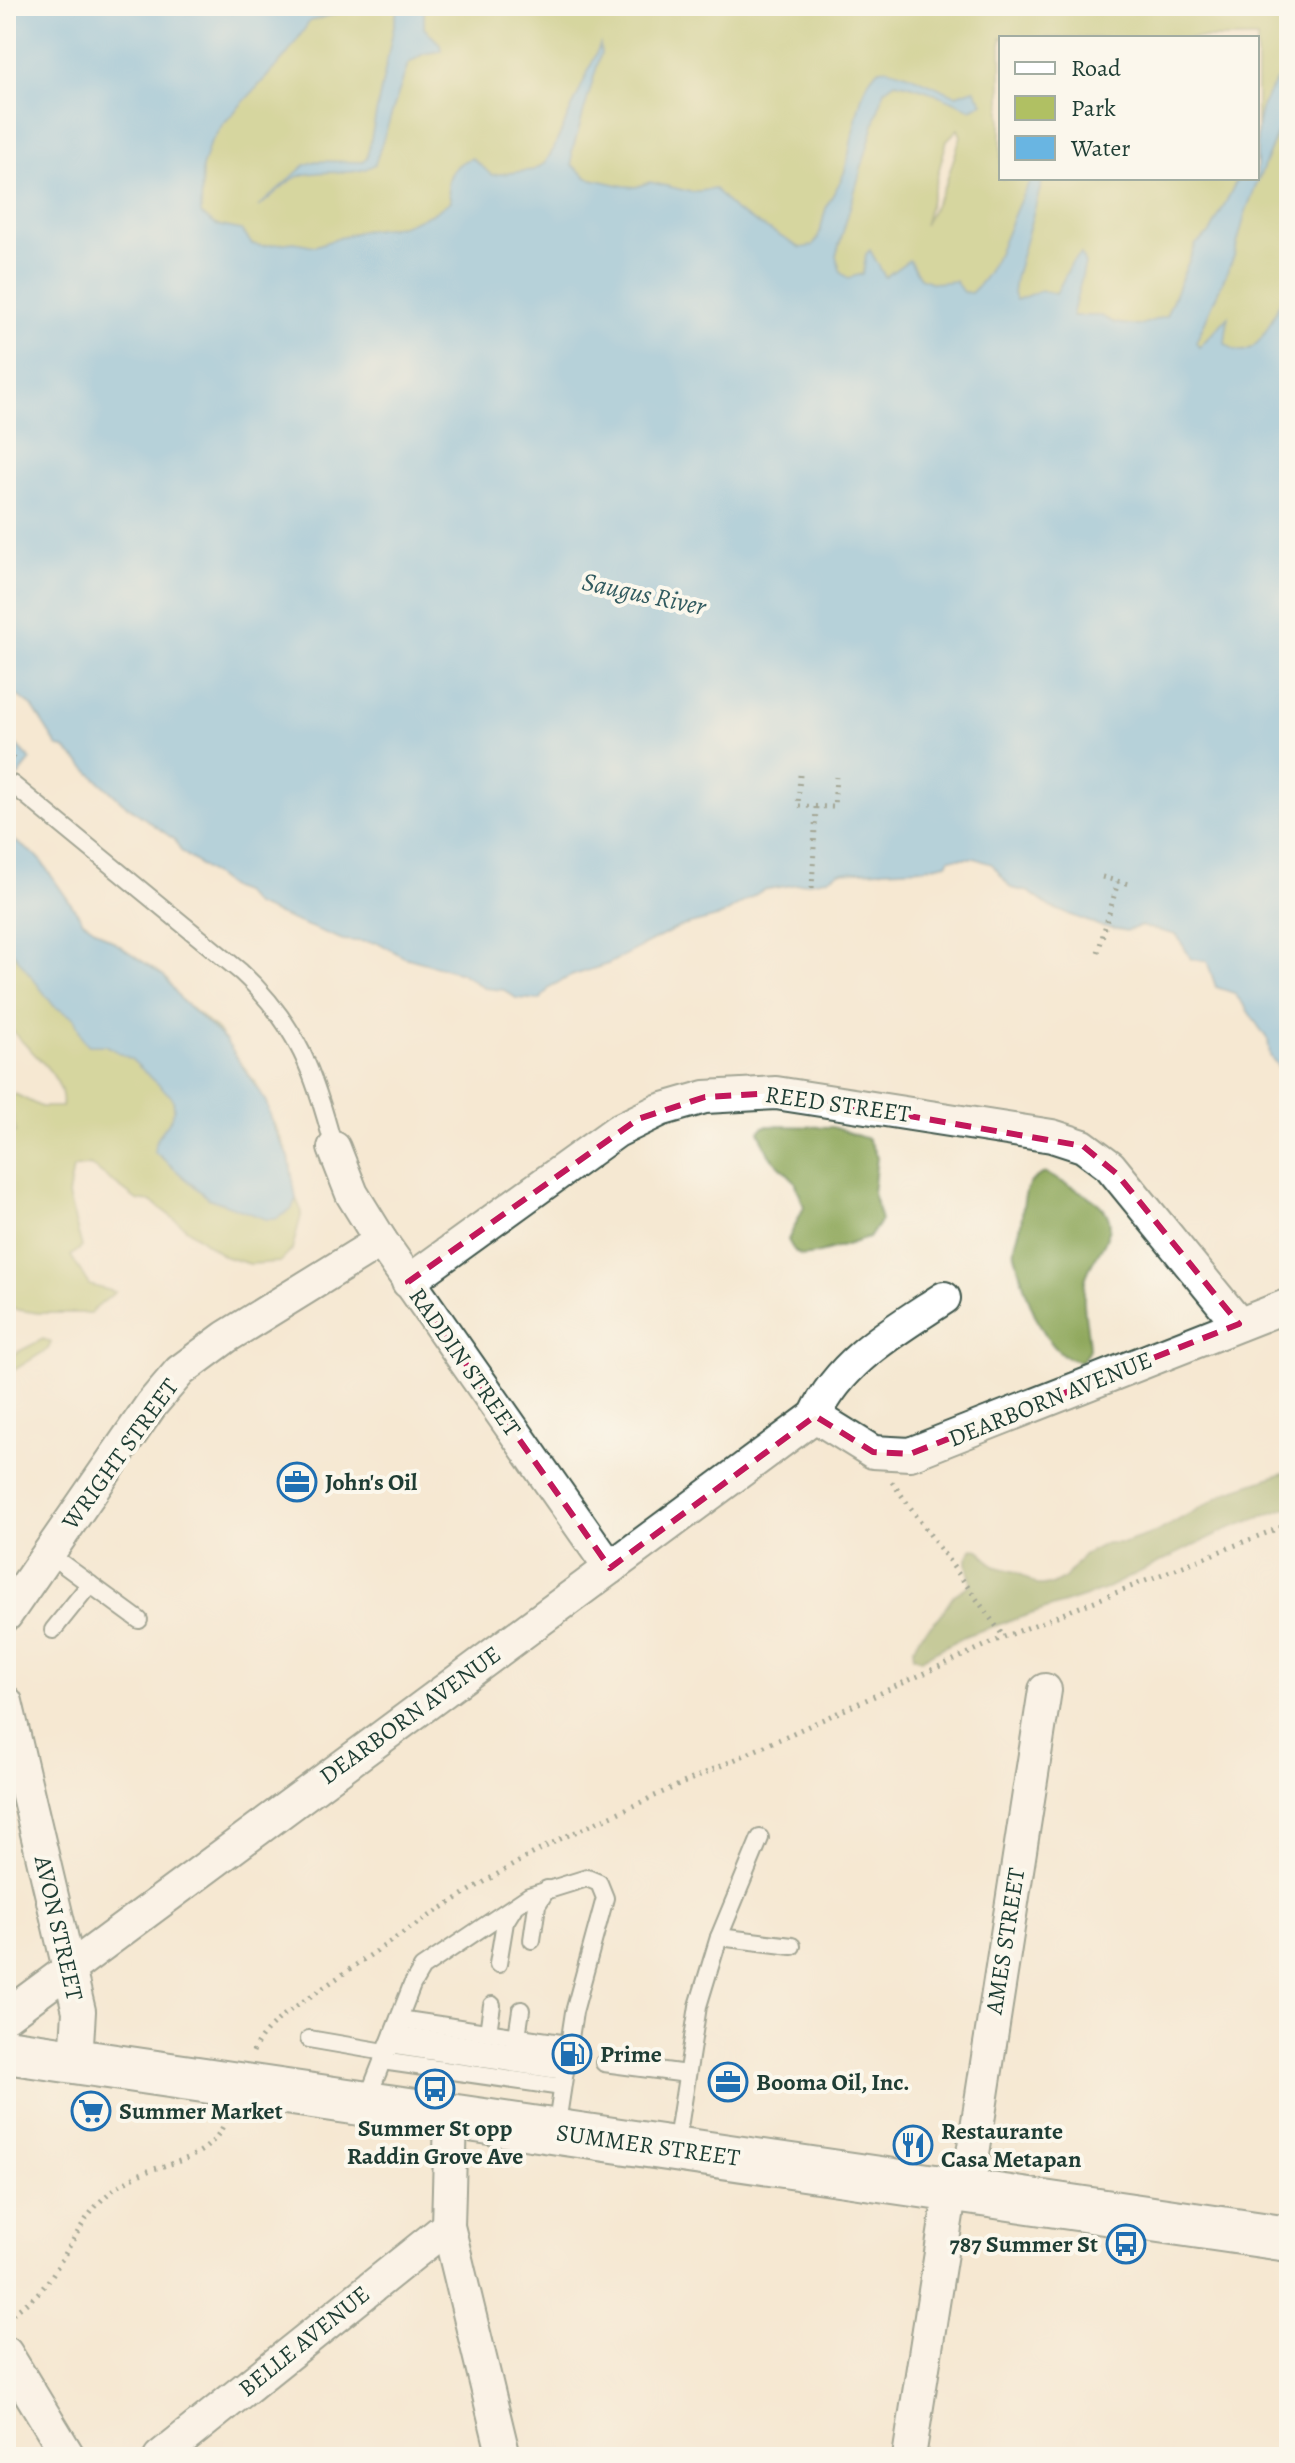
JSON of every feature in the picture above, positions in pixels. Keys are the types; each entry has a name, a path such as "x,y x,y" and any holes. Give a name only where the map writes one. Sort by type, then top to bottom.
{"main road":[{"name":"SUMMER STREET","path":"6,2051 1289,2239"}],"street":[{"name":"REED STREET","path":"408,1282 598,1144 638,1119 705,1097 776,1093 1052,1136 1083,1146 1117,1174 1239,1324"},
{"name":"RADDIN STREET","path":"334,1148 352,1194 381,1241 610,1568"},
{"name":"WRIGHT STREET","path":"6,1615 151,1405 180,1371 226,1337 381,1241"},
{"name":"DEARBORN AVENUE","path":"6,2016 815,1416 827,1391 853,1362 944,1298"},
{"name":"DEARBORN AVENUE","path":"887,1455 917,1451 1289,1305"},
{"path":"815,1416 857,1445 887,1455"},
{"name":"AMES STREET","path":"909,2457 959,2191 1045,1690"},
{"name":"AVON STREET","path":"6,1702 80,2017 76,2062"},
{"path":"451,2116 448,2226 505,2457"},
{"name":"BELLE AVENUE","path":"160,2457 448,2226"},
{"path":"6,2353 69,2457"}],"lane":[{"path":"12,784 241,972 274,1005 310,1066 334,1148"},
{"path":"49,1554 139,1620"},
{"path":"53,1630 90,1584"},
{"path":"676,2149 693,2027 719,1937 760,1838"},
{"path":"365,2103 412,1985 427,1964 523,1900 550,1887 587,1878 599,1883 605,1898 581,1980 556,2131"},
{"path":"532,1940 539,1898 550,1887"},
{"path":"498,1964 507,1917 523,1900"},
{"path":"719,1937 792,1946"},
{"path":"488,2032 492,2005"},
{"path":"517,2036 521,2010"},
{"path":"389,2042 488,2032 517,2036 565,2065"},
{"path":"309,2039 389,2042 565,2065"},
{"path":"389,2042 565,2065"},
{"path":"604,2063 687,2074"}],"path":[{"path":"800,775 798,806 834,807 836,777"},
{"path":"812,889 816,807"},
{"path":"1102,877 1132,885"},
{"path":"1098,952 1118,882"},
{"path":"887,1455 895,1486 1004,1637"},
{"path":"6,2318 24,2306 48,2281 81,2224 102,2198 128,2179 193,2156 214,2143 253,2049 269,2029 443,1905 545,1847 1004,1637 1289,1524"}],"highlighted area":[{"path":"776,1093 1083,1146 1117,1174 1239,1324 910,1454 873,1452 815,1416 610,1568 408,1282 638,1119 705,1097"}],"green space":[{"path":"259,6 1289,6 1289,516 315,287 136,190","holes":["958,129 961,136 946,183 924,225 947,140"]},
{"path":"6,835 38,857 83,921 164,976 182,1001 217,1030 255,1083 289,1157 294,1194 302,1212 292,1250 280,1262 250,1264 223,1256 152,1202 137,1200 90,1165 73,1168 68,1196 82,1247 71,1256 89,1285 115,1292 90,1313 38,1313 6,1308 6,1135 16,1132 9,1099 15,1094 41,1107 62,1107 62,1095 51,1073 6,1023"},
{"path":"765,1126 832,1127 868,1139 877,1157 873,1193 881,1220 869,1238 805,1256 796,1252 788,1240 804,1207 795,1181 769,1155 759,1131"},
{"path":"1046,1173 1100,1205 1110,1225 1085,1281 1084,1307 1089,1349 1082,1361 1069,1358 1046,1336 1030,1302 1015,1255 1028,1186"},
{"path":"43,1339 51,1343 48,1349 6,1375 6,1358"},
{"path":"1289,1471 1289,1507 1225,1530 1101,1591 967,1635 921,1659 914,1656 913,1649 919,1637 940,1616 954,1595 971,1584 967,1561 973,1549 980,1550 994,1566 1016,1572 1037,1585 1052,1585 1065,1578 1083,1555 1106,1543 1124,1543 1157,1532 1230,1491"}],"water":[{"name":"Saugus River","path":"6,6 345,6 336,14 310,21 286,56 223,124 209,145 202,168 201,214 216,225 241,230 252,244 262,246 294,242 315,246 360,231 401,226 432,214 451,201 448,187 454,169 472,158 492,175 534,170 545,163 553,150 600,45 601,53 572,152 572,165 588,178 624,186 636,187 650,182 691,192 715,189 734,210 801,248 812,246 818,237 827,206 844,173 861,100 872,75 886,68 956,95 974,89 983,103 971,109 905,84 895,82 884,90 836,256 841,273 848,278 863,274 866,254 870,250 885,277 909,260 920,278 933,283 955,281 963,292 971,293 998,254 1031,180 1042,180 1015,278 1013,294 1016,300 1040,291 1056,294 1072,262 1081,254 1085,264 1072,316 1101,316 1115,323 1138,326 1166,316 1196,244 1210,233 1237,180 1258,180 1234,256 1196,342 1199,347 1228,317 1225,343 1237,350 1248,350 1266,332 1289,279 1289,326 1283,362 1289,367 1289,1080 1270,1056 1268,1040 1243,1004 1234,993 1216,987 1207,961 1191,959 1177,935 1140,926 1127,931 1100,926 1050,907 1029,892 1011,888 992,864 974,858 950,858 947,863 924,868 839,872 826,879 763,890 721,916 679,927 608,964 571,976 551,986 540,1000 516,998 504,990 484,988 461,973 404,957 379,943 343,940 254,905 242,892 231,888 181,851 175,840 123,803 64,748 58,747 32,706 15,694 6,696"},
{"path":"398,6 424,6 424,28 440,44 441,51 423,54 408,64 375,164 358,171 299,176 258,207 305,165 316,161 363,162 367,158"},
{"path":"1289,61 1289,103 1259,178 1259,122 1263,104"},
{"path":"6,734 31,760 6,791"},
{"path":"6,835 38,857 83,921 164,976 182,1001 225,1040 266,1102 275,1131 289,1157 296,1199 291,1210 275,1219 266,1219 208,1198 154,1151 158,1137 173,1113 172,1097 131,1059 105,1045 89,1045 84,1041 74,1018 54,1006 6,943"}],"place":[{"name":"John's Oil","path":"297,1482"},
{"name":"Prime","path":"572,2054"},
{"name":"Booma Oil, Inc.","path":"728,2082"},
{"name":"Summer St opp Raddin Grove Ave","path":"435,2089"},
{"name":"Summer Market","path":"91,2111"},
{"name":"Restaurante Casa Metapan","path":"913,2145"},
{"name":"787 Summer St","path":"1126,2244"}]}
